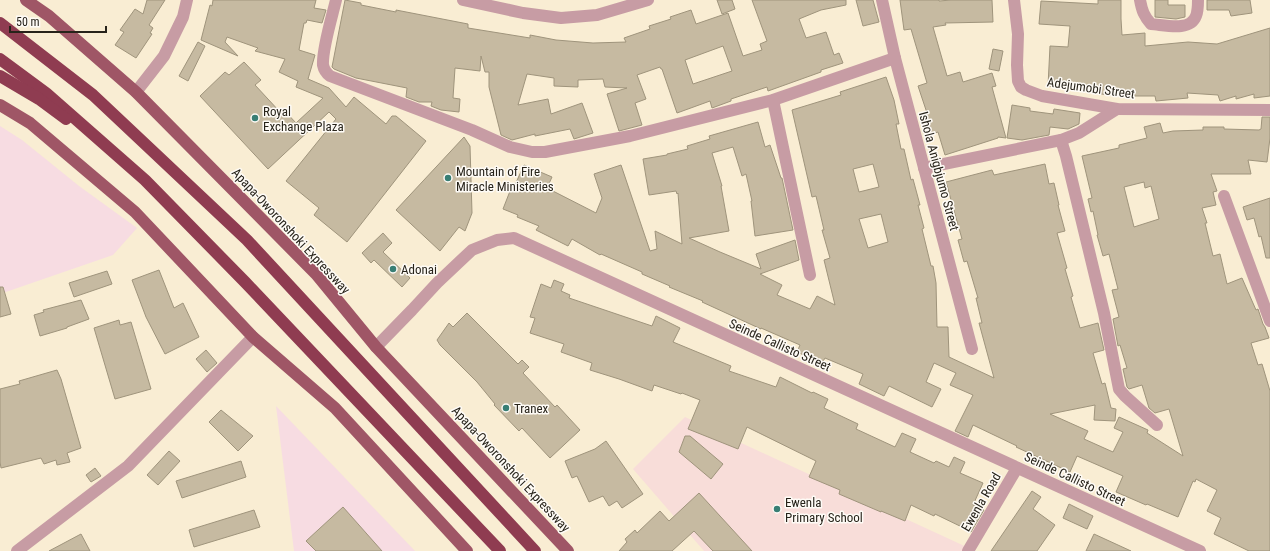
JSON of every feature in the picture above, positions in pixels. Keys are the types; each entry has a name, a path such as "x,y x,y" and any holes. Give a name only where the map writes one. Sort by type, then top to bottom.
{"highway":[{"path":"0,23 93,95 247,240 535,551"},
{"path":"0,59 46,93 146,180 251,288 500,551"},
{"path":"0,76 39,99 146,180"}],"main road":[{"name":"Apapa-Oworonshoki Expressway","path":"26,0 49,16 136,92 316,274 376,347 568,551"},
{"path":"0,106 30,122 124,202 254,337 335,408 467,551"}],"street":[{"path":"136,92 164,56 183,18 187,0"},
{"path":"336,0 325,47 323,66 326,73 330,76 472,130 510,148 532,152 545,152 630,136 773,100 895,58"},
{"path":"463,0 523,13 561,18 597,15 648,0"},
{"name":"Ishola Anigbjumo Street","path":"882,0 895,58 972,349"},
{"name":"Adejumobi Street","path":"1014,0 1018,34 1018,81 1021,87 1026,90 1042,96 1117,109 1270,110"},
{"path":"1140,0 1144,16 1151,24 1186,26 1192,22 1196,16 1198,0"},
{"path":"773,100 810,275"},
{"path":"924,168 1061,140 1078,133 1117,109"},
{"path":"1061,140 1104,313 1119,389 1157,425"},
{"path":"1224,196 1270,321"},
{"name":"Seinde Callisto Street","path":"376,347 437,283 472,250 497,240 514,238 1200,551"},
{"path":"17,551 128,466 254,337"},
{"name":"Ewenla Road","path":"968,551 1017,468"}],"shaded area":[{"path":"0,126 22,140 79,186 137,228 113,255 0,294"},
{"path":"276,406 415,551 294,551"},
{"name":"Ewenla Primary School","path":"685,417 971,549 970,551 704,551 633,469"}],"building":[{"path":"147,0 165,0 149,25 153,28 150,33 152,34 136,58 115,45 124,32 120,30 135,9 143,14"},
{"path":"213,0 316,0 314,8 326,10 322,23 307,20 306,23 304,23 299,50 315,55 308,79 329,88 346,107 354,97 386,124 392,116 396,116 426,141 347,242 314,215 319,208 286,181 336,119 329,112 268,169 200,96 225,72 229,75 244,62 261,80 255,85 280,112 283,109 296,123 323,98 296,87 298,81 279,72 285,59 255,51 258,48 227,37 225,42 238,56 201,40 210,5 212,6"},
{"path":"345,0 361,3 361,5 396,12 396,10 468,24 468,28 530,38 530,35 556,40 593,43 626,42 624,38 650,29 649,26 671,19 670,17 691,10 696,24 728,13 743,56 762,50 760,44 767,41 752,0 846,0 846,5 821,10 799,19 806,38 826,32 834,55 839,53 843,63 768,91 767,87 731,99 731,101 712,108 710,101 677,113 660,67 637,75 646,99 635,103 642,125 619,131 607,94 627,88 605,87 603,79 578,80 578,87 554,86 554,78 527,74 518,105 548,99 551,114 582,103 593,133 574,139 570,129 535,136 535,134 512,140 501,135 489,87 489,72 485,72 481,56 480,71 455,68 453,98 460,99 459,112 441,110 431,106 432,102 419,102 406,97 407,88 356,78 332,67","holes":["723,46 732,71 693,84 685,60"]},
{"path":"717,0 732,0 735,9 722,14"},
{"path":"856,0 873,0 879,22 863,26"},
{"path":"900,0 992,0 993,22 945,23 946,25 933,27 947,76 960,72 963,82 992,73 996,86 992,87 1006,138 998,137 945,155 938,132 932,134 926,114 927,113 918,86 927,83 911,29 904,30"},
{"path":"1098,0 1121,0 1122,35 1145,33 1145,46 1188,42 1217,44 1270,28 1270,96 1254,98 1254,94 1236,99 1236,96 1220,101 1218,95 1187,93 1188,98 1156,101 1155,96 1101,94 1101,92 1076,90 1077,88 1048,86 1050,46 1068,47 1070,26 1039,24 1041,1 1098,4"},
{"path":"1155,0 1168,0 1168,5 1185,5 1185,17 1176,19 1155,17"},
{"path":"1207,0 1250,0 1252,13 1231,16 1229,10 1207,10"},
{"path":"198,42 205,46 188,81 179,76"},
{"path":"993,49 1003,51 999,71 989,69"},
{"path":"886,77 894,100 899,124 896,124 901,149 904,149 911,180 913,179 920,205 918,205 924,228 922,229 931,266 933,266 936,283 937,327 948,327 949,357 994,378 979,323 982,323 976,298 978,298 967,261 964,262 958,240 962,239 946,182 992,170 994,175 1045,164 1049,184 1054,183 1065,231 1057,233 1067,268 1065,269 1073,296 1071,297 1080,328 1098,323 1104,350 1093,353 1102,384 1105,383 1111,408 1116,409 1115,421 1094,420 1095,405 1050,414 1088,431 1084,439 1113,452 1123,432 1114,428 1119,417 1148,430 1147,433 1183,456 1169,409 1155,413 1149,408 1142,385 1129,389 1127,387 1123,369 1127,368 1120,345 1118,346 1113,319 1119,317 1112,290 1118,289 1109,254 1103,256 1097,235 1093,211 1091,212 1088,199 1092,198 1082,156 1119,148 1119,145 1147,138 1144,127 1160,123 1163,133 1173,131 1203,130 1203,127 1259,130 1261,129 1262,117 1270,117 1270,138 1267,162 1248,160 1251,174 1211,174 1217,191 1213,192 1216,205 1202,208 1207,223 1205,223 1213,256 1220,254 1227,284 1242,278 1256,310 1258,309 1269,338 1251,343 1258,365 1262,364 1270,391 1270,551 1249,551 1214,534 1221,518 1207,511 1217,490 1196,479 1195,482 1193,481 1178,517 1116,492 1123,476 1077,456 1070,472 973,425 968,437 955,431 973,395 950,385 956,373 934,363 926,382 941,389 932,407 889,386 884,396 859,384 863,374 825,358 822,363 797,352 800,345 669,287 670,286 642,274 642,272 601,254 600,255 572,239 568,246 536,230 539,226 517,217 518,215 503,209 512,186 514,187 524,165 552,177 547,188 596,213 602,198 594,174 621,165 650,251 657,249 655,231 682,244 678,193 677,194 676,191 649,195 643,159 667,155 688,149 687,146 710,139 709,136 758,122 765,147 770,145 782,178 793,230 755,236 752,201 746,174 742,176 733,147 712,153 722,186 729,231 689,238 761,269 756,254 795,240 799,260 760,274 782,285 777,295 810,309 817,296 835,305 824,260 830,258 822,230 824,230 816,196 812,197 792,110 841,95 840,92","holes":["873,164 879,187 859,192 853,169","1144,182 1145,188 1151,186 1159,219 1134,227 1124,187","881,214 888,242 868,248 859,219"]},
{"path":"1012,105 1030,108 1030,111 1053,114 1054,109 1080,113 1079,124 1068,129 1050,127 1049,135 1022,140 1007,138"},
{"name":"Mountain of Fire Miracle Ministeries","path":"464,137 470,146 472,213 465,231 459,227 440,251 396,210"},
{"path":"1270,198 1270,258 1266,258 1261,236 1259,237 1254,218 1247,220 1243,207"},
{"path":"383,233 392,243 383,252 410,278 402,287 374,260 371,263 362,253"},
{"path":"159,270 174,308 183,303 199,337 165,354 146,317 132,280"},
{"path":"107,271 112,284 74,297 69,283"},
{"path":"554,280 564,284 561,291 570,295 569,298 652,326 656,316 680,328 673,342 731,366 729,371 776,387 780,377 812,393 813,392 828,399 824,408 858,424 856,429 895,447 902,433 916,439 910,452 934,463 936,461 949,467 954,457 965,462 960,473 983,483 973,505 984,510 971,532 935,514 934,516 911,505 905,521 839,494 840,490 809,477 816,461 747,427 738,449 688,429 700,400 654,385 652,391 590,370 592,363 561,352 564,344 530,333 535,318 530,317 541,284 551,288"},
{"path":"0,287 3,287 11,314 0,317"},
{"path":"81,300 89,319 67,328 40,336 34,315 44,312 43,310"},
{"path":"467,313 518,364 522,360 529,367 523,373 555,407 557,405 580,430 550,458 522,428 519,431 494,405 495,404 477,382 440,345 437,340 449,323 453,327"},
{"path":"119,320 120,325 131,322 151,389 115,399 94,328"},
{"path":"206,350 217,363 207,372 196,359"},
{"path":"57,370 81,448 67,453 70,462 57,465 56,460 44,464 41,458 1,468 0,389 20,384 19,381"},
{"path":"221,410 253,436 238,451 209,422"},
{"path":"685,436 690,436 723,464 711,479 679,452"},
{"path":"606,441 643,494 622,508 617,501 609,506 603,496 589,502 577,476 572,478 565,461 595,449"},
{"path":"169,451 180,461 158,485 147,475"},
{"path":"241,461 246,477 182,498 176,481"},
{"path":"95,468 101,476 91,482 86,475"},
{"path":"1032,491 1041,497 1033,509 1055,525 1037,551 991,551"},
{"path":"699,493 752,551 713,551 694,531 672,551 619,551 627,542 625,539 635,530 637,533 660,511 669,521"},
{"path":"1069,504 1093,516 1087,529 1063,518"},
{"path":"343,507 382,551 316,551 306,541"},
{"path":"254,510 260,527 194,547 189,530"},
{"path":"81,534 90,551 49,551"},
{"path":"1094,534 1131,551 1086,551"}],"place":[{"name":"Royal Exchange Plaza","path":"255,118"},
{"name":"Mountain of Fire Miracle Ministeries","path":"448,178"},
{"name":"Adonai","path":"393,269"},
{"name":"Tranex","path":"506,408"},
{"name":"Ewenla Primary School","path":"777,509"}]}
